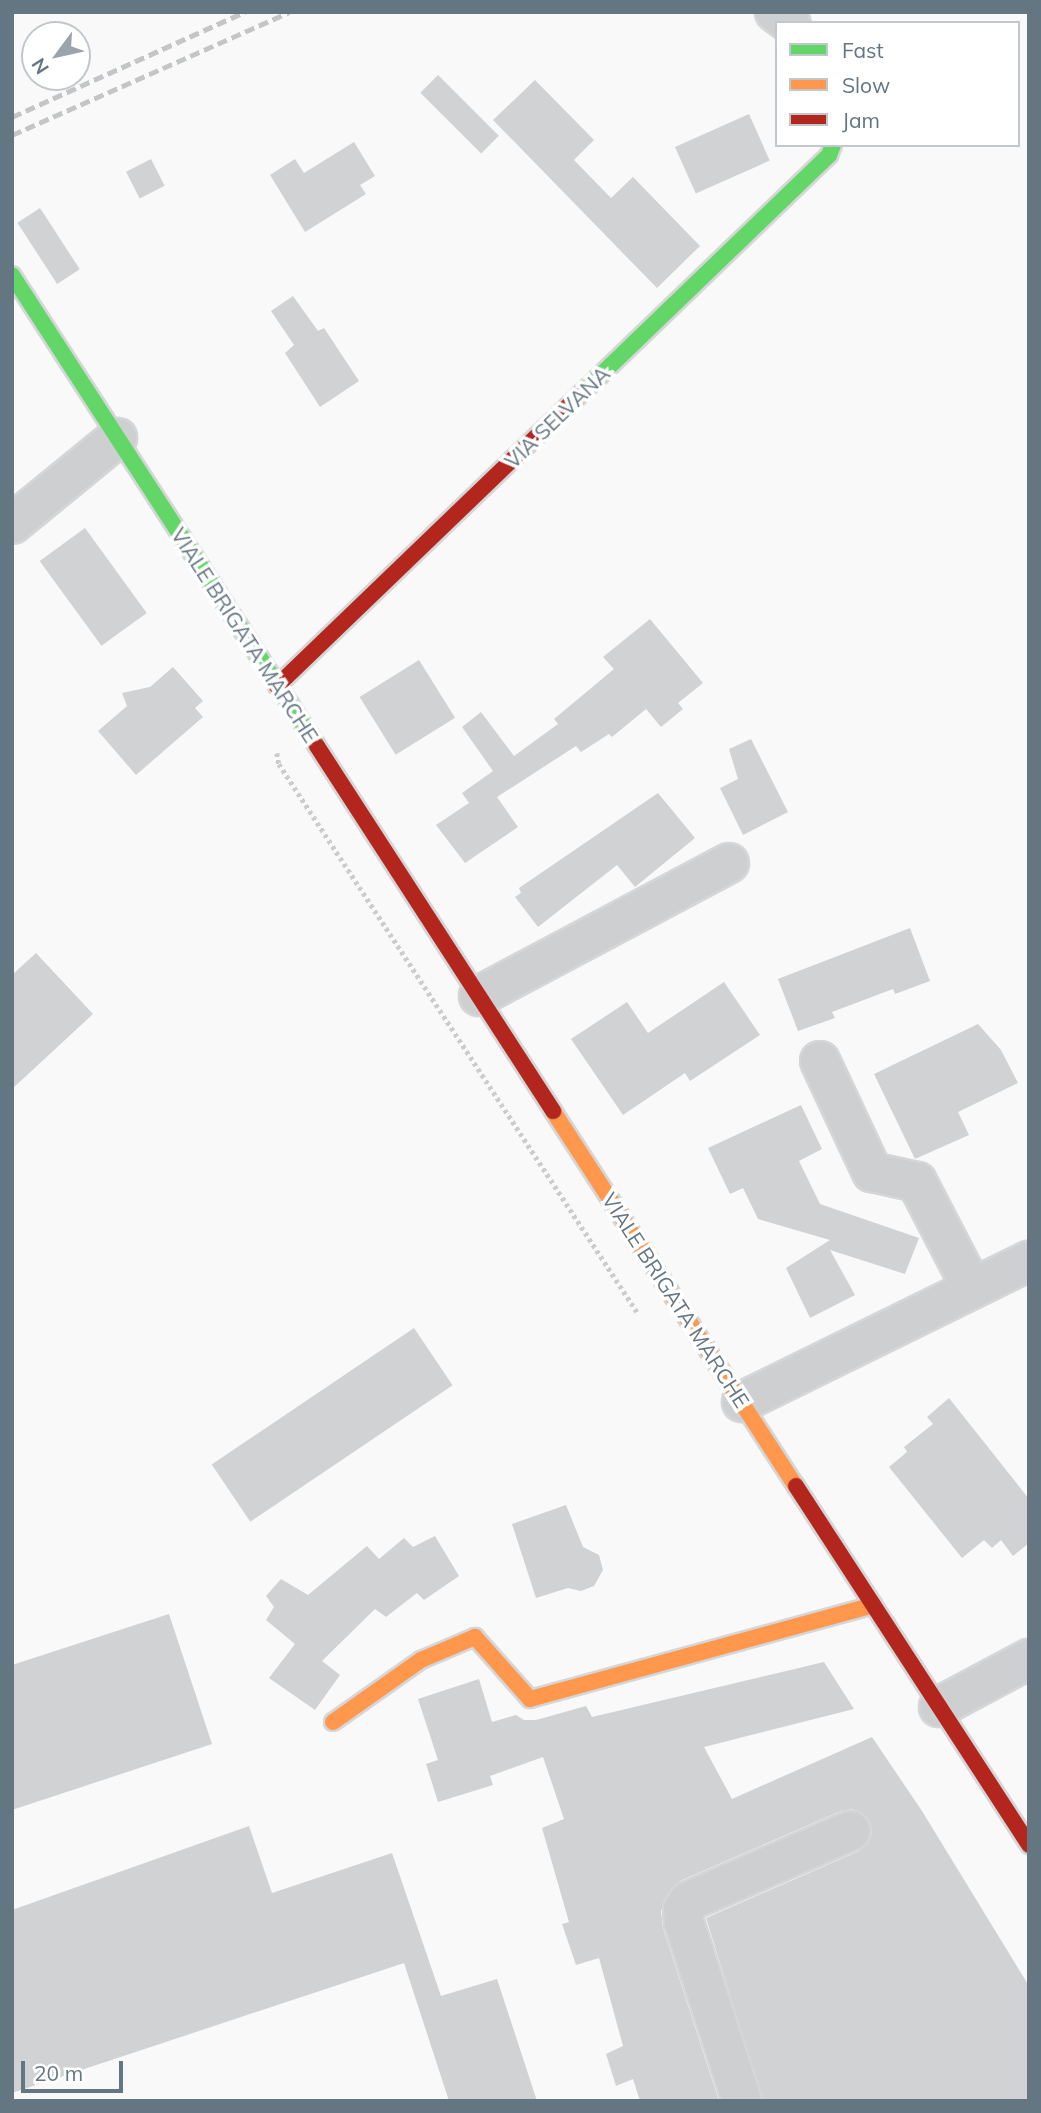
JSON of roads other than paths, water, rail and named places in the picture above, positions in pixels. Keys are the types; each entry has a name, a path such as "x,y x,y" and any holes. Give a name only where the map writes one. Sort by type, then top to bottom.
{"street":[{"name":"VIA SELVANA","path":"277,686 829,155 832,147"},
{"name":"VIALE BRIGATA MARCHE","path":"12,275 1029,1845"},
{"path":"12,524 117,438"},
{"path":"479,996 729,863"},
{"path":"820,1061 872,1171 917,1182 972,1288"},
{"path":"742,1402 1029,1261"},
{"path":"333,1722 421,1660 475,1637 530,1699 873,1605"},
{"path":"939,1707 1029,1659"},
{"path":"742,2101 684,1922 683,1910 689,1901 850,1831"}],"railway":[{"path":"12,117 245,12"},
{"path":"12,135 289,12"}]}
